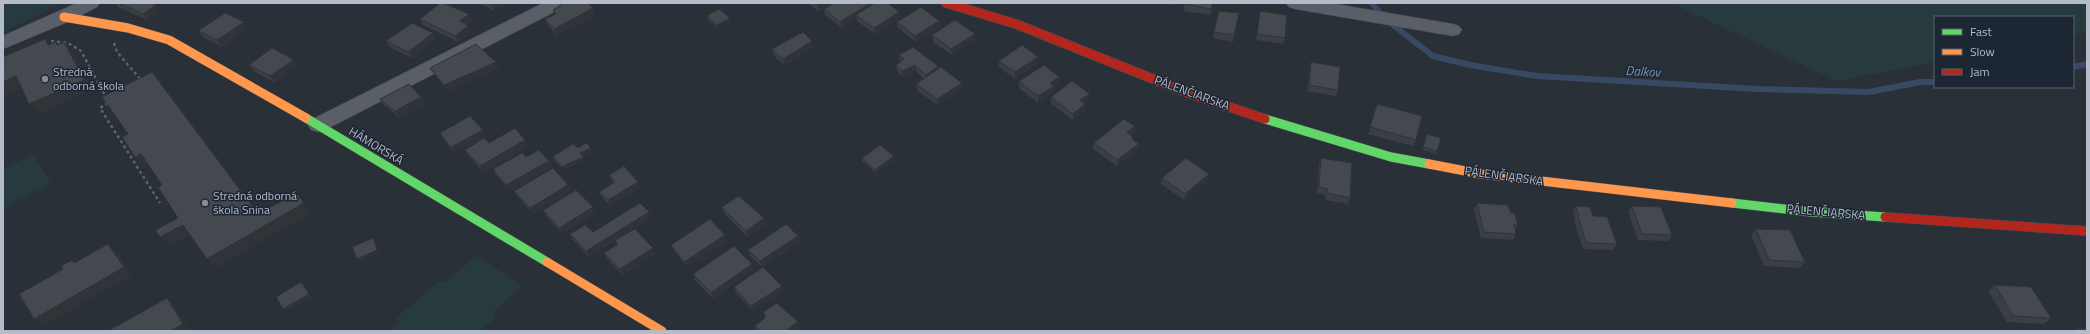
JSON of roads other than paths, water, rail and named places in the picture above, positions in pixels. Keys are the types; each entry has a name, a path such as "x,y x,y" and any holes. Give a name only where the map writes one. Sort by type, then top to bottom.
{"street":[{"path":"3,43 64,17 91,3"},
{"path":"318,125 558,3"},
{"name":"PÁLENČIARSKA","path":"946,3 1016,24 1188,93 1291,127 1398,158 1481,174 1803,211 2087,231"},
{"path":"1295,3 1453,30"},
{"name":"HÁMORSKÁ","path":"64,17 128,28 169,40 318,125 662,331"}],"waterway":[{"name":"Dalkov","path":"1372,3 1384,18 1433,56 1470,65 1537,76 1757,89 1869,92 1920,82 1934,82"},
{"name":"Dalkov","path":"2074,67 2087,64"}],"place":[{"name":"Stredná odborná škola","path":"45,79"},
{"name":"Stredná odborná škola Snina","path":"205,203"}]}
